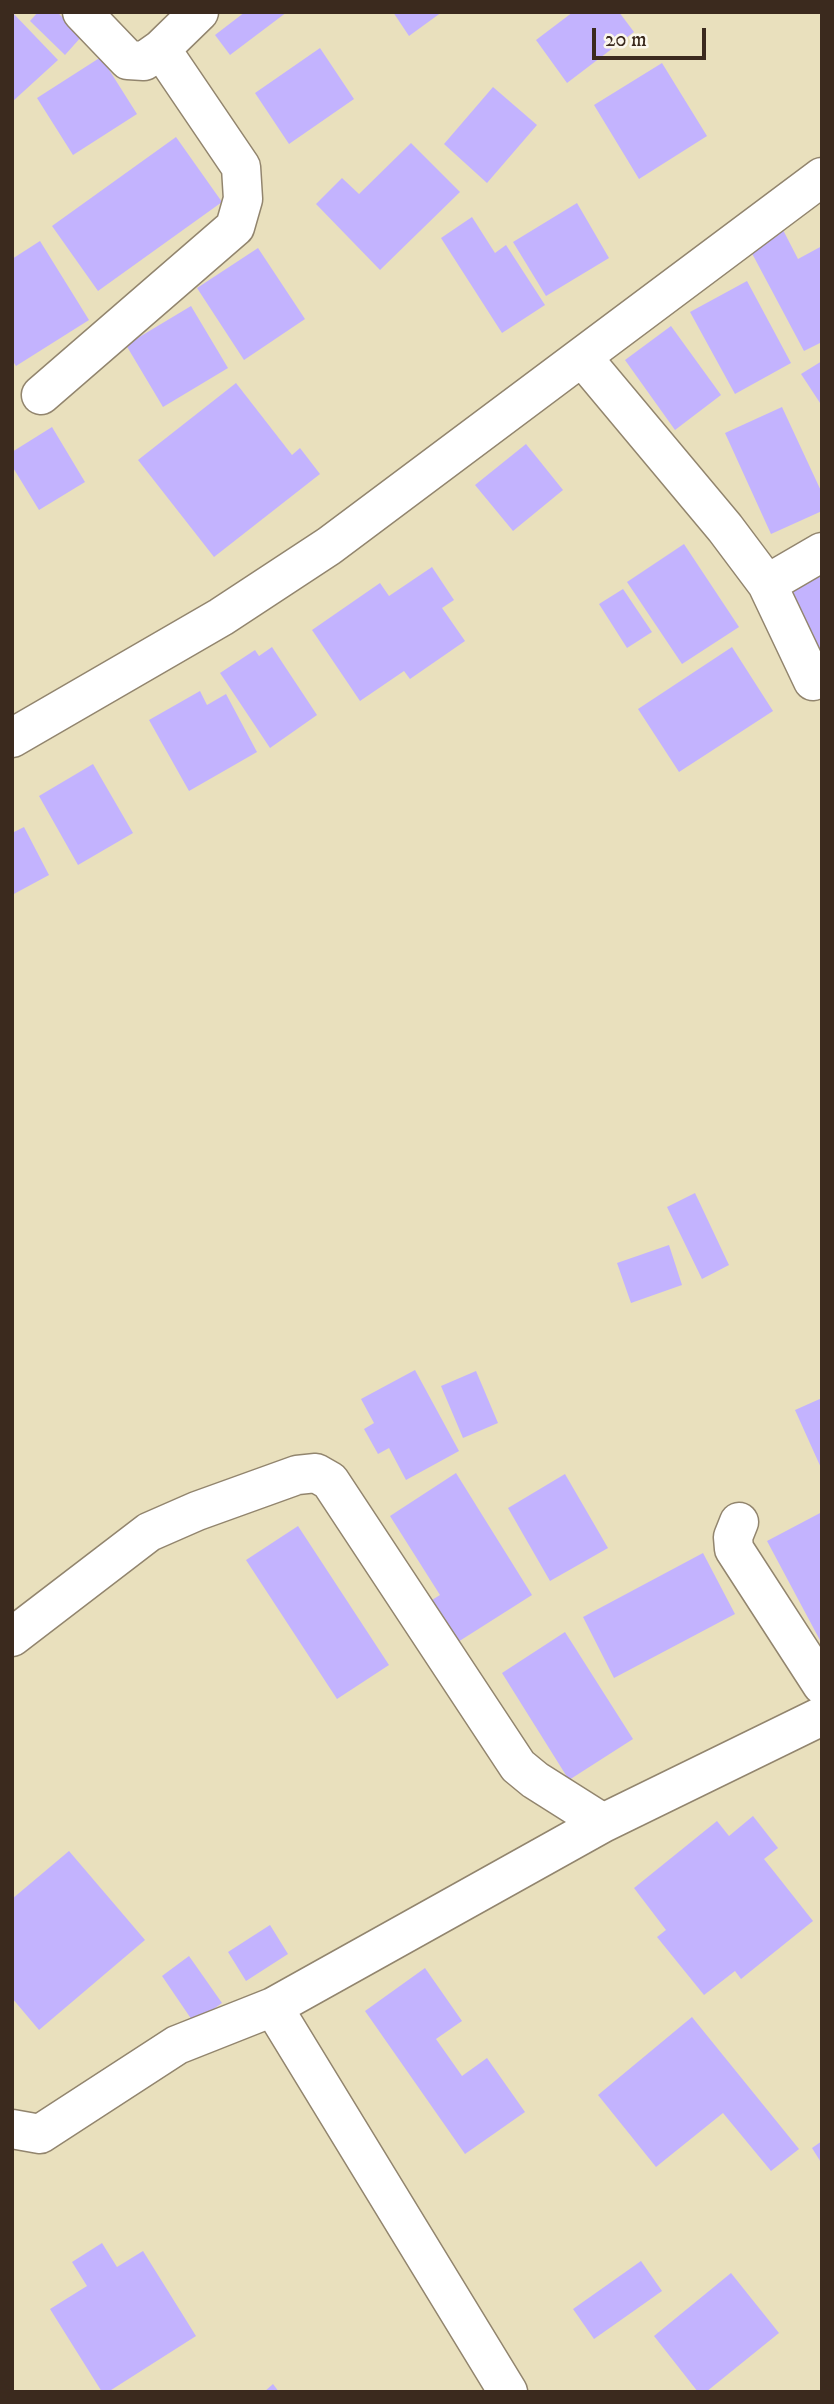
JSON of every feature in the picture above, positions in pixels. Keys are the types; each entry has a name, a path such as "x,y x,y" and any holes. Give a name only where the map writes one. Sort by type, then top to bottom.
{"street":[{"path":"82,12 128,60 144,61 162,48 198,12"},
{"path":"41,395 234,228 243,199 241,167 162,48"},
{"path":"12,738 222,617 318,553 822,177"},
{"path":"582,357 725,528 767,584 813,681"},
{"path":"767,584 822,552"},
{"path":"12,1637 149,1532 197,1511 297,1475 316,1473 330,1481 518,1766 603,1824"},
{"path":"738,1522 733,1537 734,1549 822,1685"},
{"path":"12,2129 40,2134 177,2045 274,2007 603,1824 822,1716"},
{"path":"274,2007 508,2392"}],"building":[{"path":"12,12 58,60 12,102"},
{"path":"38,12 57,12 82,36 65,55 30,21"},
{"path":"245,12 287,12 230,55 215,35"},
{"path":"393,12 442,12 409,36"},
{"path":"573,12 619,12 634,32 567,83 536,40"},
{"path":"320,48 354,99 289,144 255,93"},
{"path":"101,57 137,114 73,155 37,98"},
{"path":"662,63 707,136 639,179 594,105"},
{"path":"493,87 537,125 487,183 444,144"},
{"path":"176,137 222,202 98,291 52,226"},
{"path":"411,143 460,192 380,270 316,204 342,178 359,194"},
{"path":"577,203 609,258 546,296 513,242"},
{"path":"472,217 495,253 506,245 545,305 502,333 441,238"},
{"path":"781,226 798,259 822,246 822,342 804,351 747,244"},
{"path":"40,241 89,320 16,366 12,360 12,259"},
{"path":"258,248 305,319 244,360 197,288"},
{"path":"747,281 791,363 735,394 690,312"},
{"path":"191,306 228,368 163,407 126,345"},
{"path":"671,326 721,395 675,430 625,360"},
{"path":"822,361 822,406 801,374"},
{"path":"236,383 292,455 300,448 320,474 214,557 138,460"},
{"path":"782,407 822,493 822,511 771,534 725,433"},
{"path":"52,427 85,482 39,510 12,466 12,452"},
{"path":"526,444 563,490 513,531 475,485"},
{"path":"684,544 739,627 682,664 627,582"},
{"path":"432,567 454,600 442,608 465,641 410,679 404,671 360,701 312,630 380,583 389,596"},
{"path":"822,571 822,665 779,595"},
{"path":"623,589 652,632 627,648 599,604"},
{"path":"272,647 317,715 270,748 220,673 255,650 259,656"},
{"path":"732,647 773,711 679,772 638,709"},
{"path":"200,691 207,705 226,694 257,752 189,791 149,720"},
{"path":"93,764 133,833 78,865 39,796"},
{"path":"24,827 49,875 12,895 12,833"},
{"path":"695,1193 729,1265 702,1279 667,1207"},
{"path":"669,1245 682,1285 631,1303 617,1263"},
{"path":"415,1370 459,1451 406,1480 389,1448 378,1454 364,1429 374,1423 361,1399"},
{"path":"476,1371 498,1423 463,1438 441,1386"},
{"path":"822,1398 822,1470 795,1410"},
{"path":"456,1473 532,1595 450,1647 424,1605 440,1595 390,1516"},
{"path":"565,1474 608,1548 550,1581 508,1508"},
{"path":"822,1512 822,1644 767,1541"},
{"path":"298,1526 389,1665 337,1699 246,1560"},
{"path":"703,1553 735,1614 614,1678 583,1617"},
{"path":"565,1632 633,1739 569,1780 502,1673"},
{"path":"753,1816 778,1848 764,1859 813,1921 741,1979 735,1971 704,1995 657,1937 666,1930 634,1888 717,1821 729,1836"},
{"path":"69,1851 145,1940 39,2030 12,1998 12,1899"},
{"path":"270,1925 288,1954 246,1981 228,1952"},
{"path":"189,1956 222,2003 194,2023 162,1976"},
{"path":"425,1968 462,2021 436,2039 462,2076 487,2058 525,2112 465,2154 365,2011"},
{"path":"692,2017 799,2149 771,2171 723,2113 656,2167 598,2095"},
{"path":"822,2141 822,2164 812,2148"},
{"path":"102,2243 117,2267 143,2251 196,2336 108,2392 102,2392 50,2309 87,2286 72,2262"},
{"path":"641,2261 662,2291 594,2339 573,2309"},
{"path":"731,2273 779,2333 706,2392 698,2392 654,2336"},
{"path":"273,2384 279,2392 264,2392"}]}
